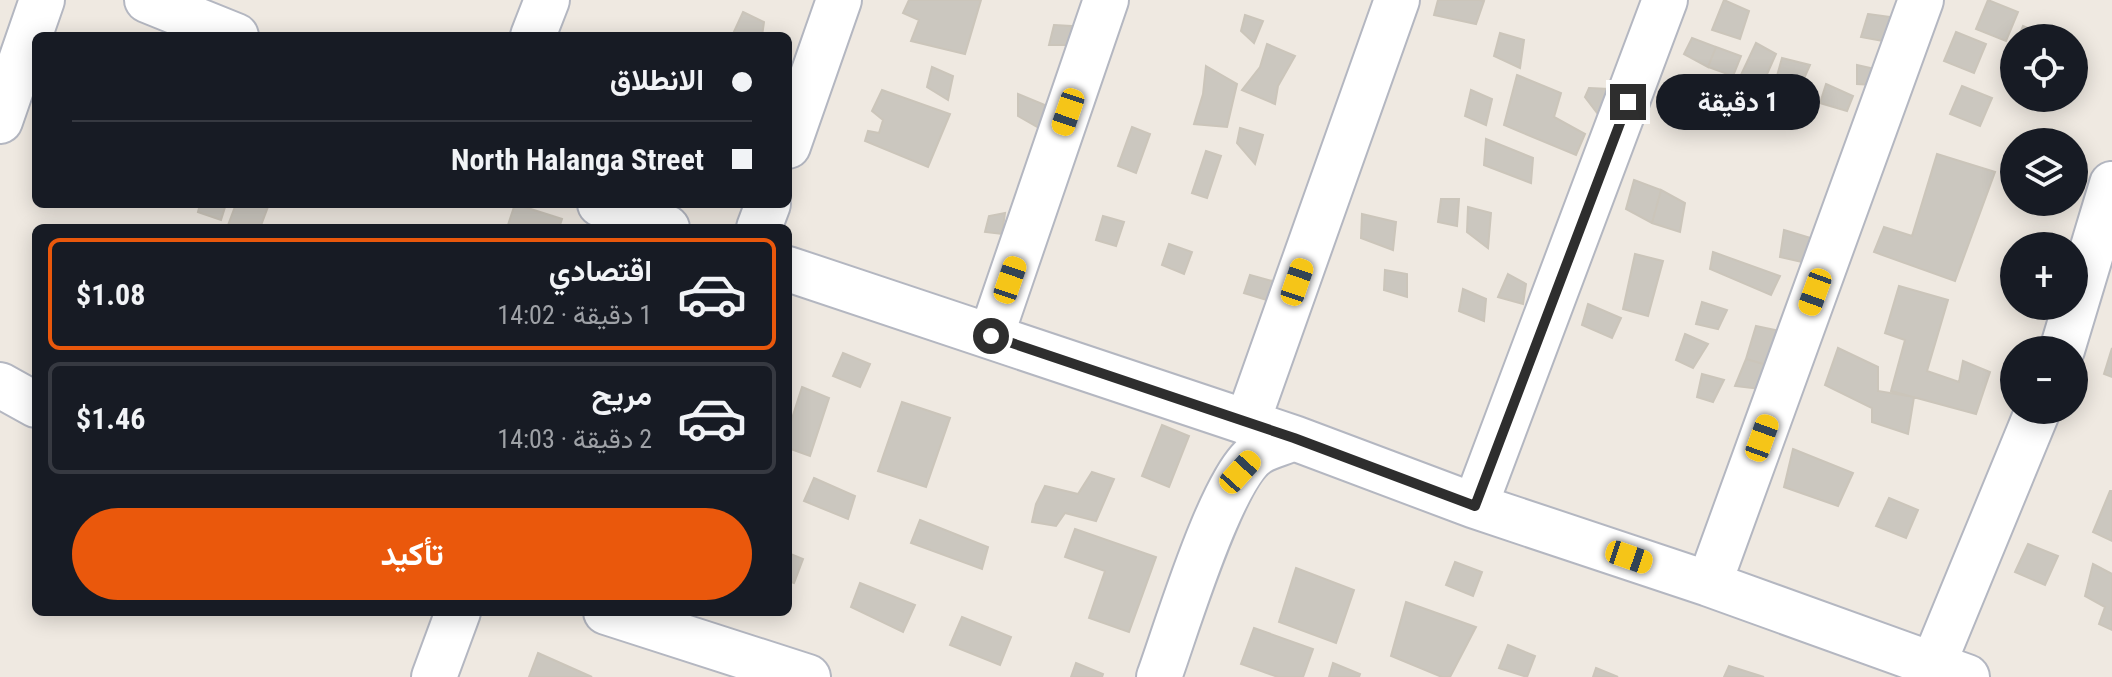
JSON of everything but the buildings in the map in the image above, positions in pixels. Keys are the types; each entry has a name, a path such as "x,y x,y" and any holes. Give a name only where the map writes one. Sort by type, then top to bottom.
{"street":[{"path":"0,121 42,0"},
{"path":"147,0 237,23"},
{"path":"535,32 547,0"},
{"path":"792,135 839,0"},
{"path":"991,336 1106,0"},
{"path":"1247,423 1397,0"},
{"path":"1475,506 1665,0"},
{"path":"1709,584 1921,0"},
{"path":"2066,336 2112,184"},
{"path":"602,213 650,224"},
{"path":"792,270 1294,438 1475,506 1709,584 1943,673 2033,424"},
{"path":"0,385 32,403"},
{"path":"1159,677 1219,511 1240,472 1257,453 1294,438"},
{"path":"434,677 457,616"},
{"path":"618,616 808,677"}],"route":[{"path":"991,336 1294,438 1475,506 1628,102"}]}
